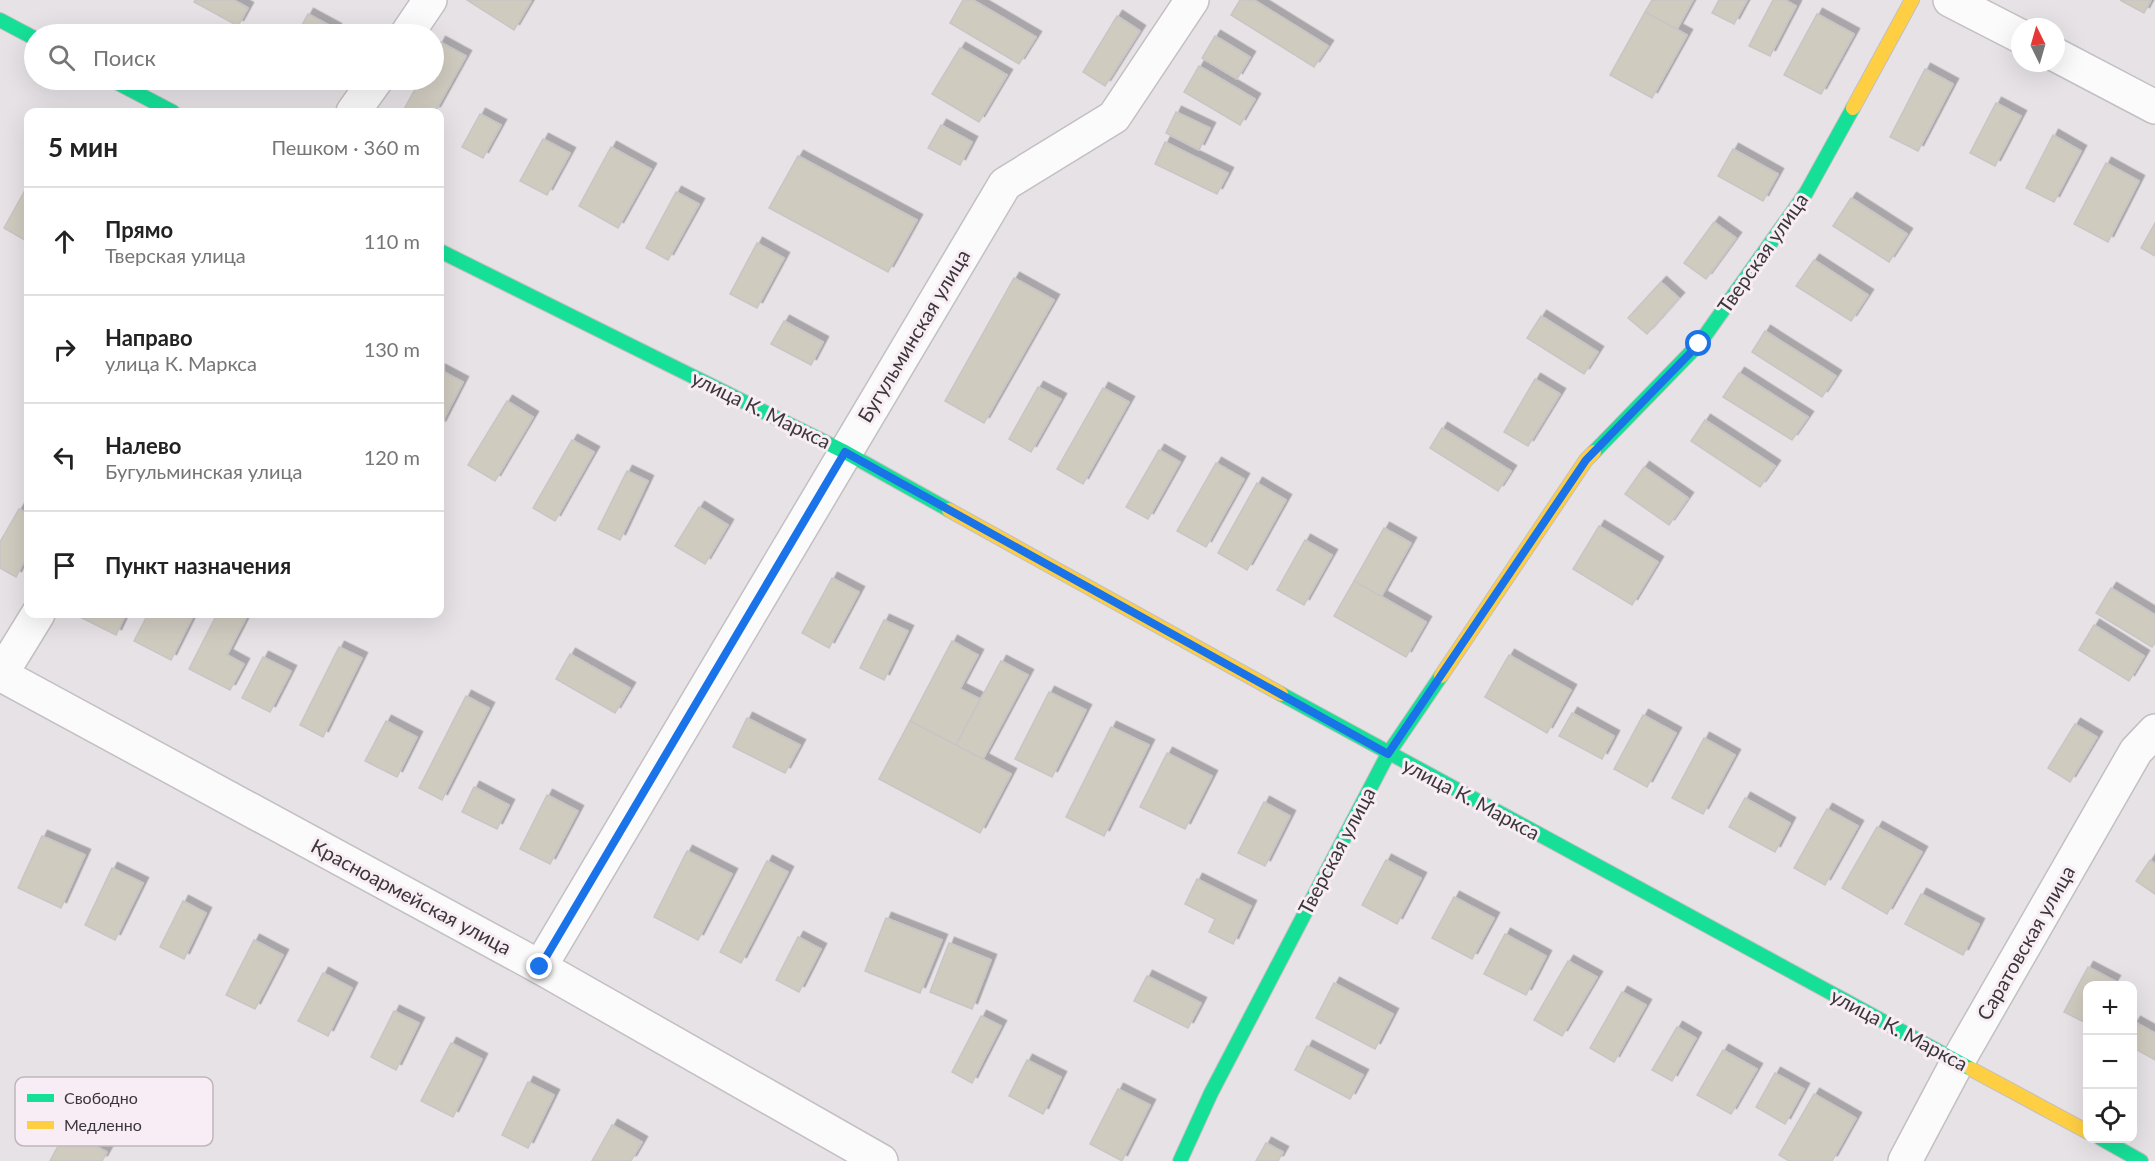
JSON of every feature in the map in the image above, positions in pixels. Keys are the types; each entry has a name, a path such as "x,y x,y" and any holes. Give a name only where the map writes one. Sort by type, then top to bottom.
{"main road":[{"name":"Тверская улица","path":"1180,1161 1211,1093 1388,754 1586,460 1699,344 1806,193 1912,0"},
{"path":"0,20 24,33"},
{"path":"131,90 165,108"},
{"name":"улица К. Маркса","path":"444,253 845,452 1388,754 2083,1129"},
{"path":"2109,1143 2141,1161"}],"street":[{"path":"413,24 430,0"},
{"name":"Бугульминская улица","path":"540,967 1005,184 1114,117 1192,0"},
{"path":"1950,0 2011,31"},
{"path":"2065,60 2155,107"},
{"path":"356,108 369,90"},
{"path":"0,675 36,618"},
{"name":"Красноармейская улица","path":"0,675 540,967 881,1161"},
{"name":"Саратовская улица","path":"1905,1161 1958,1061 2136,751 2155,731"}],"building":[{"path":"195,0 234,0 248,8 239,24 234,24 194,2"},
{"path":"467,0 530,0 531,1 514,30"},
{"path":"963,0 973,0 1036,37 1019,64 950,23"},
{"path":"1240,0 1254,0 1328,46 1314,67 1231,15"},
{"path":"1652,0 1693,0 1677,29 1645,12"},
{"path":"1719,0 1747,0 1734,24 1712,13"},
{"path":"1773,0 1785,0 1796,6 1770,56 1749,46"},
{"path":"2120,0 2151,0 2144,13"},
{"path":"1645,12 1687,35 1652,98 1610,75"},
{"path":"308,14 327,24 302,24"},
{"path":"1817,14 1854,34 1821,94 1784,75"},
{"path":"1117,16 1140,31 1105,86 1083,72"},
{"path":"1215,36 1250,57 1237,79 1202,58"},
{"path":"444,44 466,56 437,108 405,108 415,90 444,90"},
{"path":"960,48 1007,75 979,122 932,94"},
{"path":"1199,66 1255,99 1240,125 1184,92"},
{"path":"1925,69 1953,84 1918,151 1890,137"},
{"path":"1996,103 2021,116 1995,166 1970,153"},
{"path":"1176,112 1210,128 1199,150 1166,133"},
{"path":"480,114 501,125 483,158 462,147"},
{"path":"941,125 972,142 960,165 928,148"},
{"path":"2053,135 2081,151 2054,202 2026,188"},
{"path":"543,139 570,153 547,195 520,181"},
{"path":"1165,142 1228,173 1217,194 1155,164"},
{"path":"611,147 651,169 618,228 579,206"},
{"path":"1733,149 1778,174 1763,201 1718,176"},
{"path":"798,156 917,220 888,272 769,208"},
{"path":"2106,163 2139,181 2108,242 2074,224"},
{"path":"24,192 24,240 4,228"},
{"path":"676,192 699,204 668,260 646,248"},
{"path":"1851,198 1907,234 1889,262 1833,226"},
{"path":"1714,222 1736,238 1706,279 1684,263"},
{"path":"2155,223 2155,256 2141,248"},
{"path":"757,243 784,258 757,308 730,294"},
{"path":"1814,260 1868,295 1851,321 1796,286"},
{"path":"1014,278 1054,300 984,423 945,401"},
{"path":"1661,282 1679,298 1647,334 1628,318"},
{"path":"1541,316 1598,352 1584,374 1527,338"},
{"path":"784,321 823,342 811,365 771,344"},
{"path":"1765,331 1836,376 1822,397 1752,352"},
{"path":"444,372 463,382 444,419"},
{"path":"1739,373 1808,417 1792,440 1723,397"},
{"path":"1535,379 1560,394 1528,446 1504,432"},
{"path":"1038,387 1061,399 1031,452 1009,439"},
{"path":"1103,388 1129,402 1083,484 1057,469"},
{"path":"507,401 533,417 495,481 468,465"},
{"path":"1705,420 1775,466 1760,487 1691,441"},
{"path":"1442,428 1511,471 1498,491 1430,448"},
{"path":"572,440 594,452 555,521 533,508"},
{"path":"1159,450 1180,462 1148,519 1126,507"},
{"path":"1216,463 1244,479 1206,547 1177,531"},
{"path":"1644,467 1688,498 1669,525 1625,494"},
{"path":"627,471 648,481 620,540 598,529"},
{"path":"1257,483 1286,500 1247,570 1218,553"},
{"path":"699,507 728,525 705,564 675,546"},
{"path":"19,509 24,512 24,562 16,577 0,568 0,542"},
{"path":"1599,526 1658,562 1632,605 1573,569"},
{"path":"1384,528 1411,543 1381,597 1354,581"},
{"path":"1305,540 1332,555 1304,605 1277,590"},
{"path":"832,578 859,592 829,648 802,633"},
{"path":"1354,581 1426,622 1406,657 1334,616"},
{"path":"2111,588 2155,615 2155,643 2152,647 2096,613"},
{"path":"82,618 124,618 116,635"},
{"path":"146,618 192,618 171,660 134,641"},
{"path":"215,618 246,618 227,655 244,664 230,690 189,669"},
{"path":"884,620 908,631 884,680 860,668"},
{"path":"2094,625 2144,656 2129,681 2079,650"},
{"path":"952,641 978,655 960,689 980,699 956,745 910,721"},
{"path":"339,647 362,658 323,737 300,725"},
{"path":"570,654 630,688 615,713 556,679"},
{"path":"1509,655 1571,690 1547,733 1485,697"},
{"path":"263,657 291,671 270,712 242,698"},
{"path":"1001,661 1028,675 983,759 956,745"},
{"path":"1049,692 1086,710 1052,777 1015,759"},
{"path":"466,696 489,708 442,800 419,788"},
{"path":"1572,713 1614,736 1602,759 1559,736"},
{"path":"1643,715 1676,733 1647,787 1614,769"},
{"path":"747,718 800,745 785,773 733,747"},
{"path":"386,721 417,737 397,777 365,761"},
{"path":"910,721 1011,774 980,833 879,779"},
{"path":"2075,724 2097,737 2070,782 2048,768"},
{"path":"1111,727 1149,745 1104,836 1066,817"},
{"path":"1704,738 1735,755 1703,814 1672,798"},
{"path":"1167,753 1212,776 1185,829 1140,807"},
{"path":"474,787 509,805 497,829 462,812"},
{"path":"547,795 578,811 550,864 520,849"},
{"path":"1745,798 1790,823 1775,852 1729,827"},
{"path":"1264,802 1290,816 1265,866 1238,853"},
{"path":"1827,809 1858,826 1825,885 1794,868"},
{"path":"1877,827 1922,852 1887,914 1842,888"},
{"path":"42,836 85,855 61,908 18,888"},
{"path":"687,851 732,874 698,940 654,917"},
{"path":"1386,860 1421,878 1397,924 1362,905"},
{"path":"2150,860 2155,864 2155,894 2136,881"},
{"path":"767,861 788,872 741,963 720,952"},
{"path":"112,868 143,883 115,940 85,925"},
{"path":"1197,879 1251,906 1233,944 1209,932 1215,919 1185,904"},
{"path":"1921,894 1979,924 1963,955 1905,924"},
{"path":"1454,897 1494,918 1472,959 1432,938"},
{"path":"183,901 206,913 184,959 160,947"},
{"path":"886,918 942,940 920,993 865,971"},
{"path":"1505,934 1546,956 1526,995 1484,974"},
{"path":"798,937 821,949 799,992 776,980"},
{"path":"254,940 283,955 255,1009 226,995"},
{"path":"949,943 991,960 972,1009 930,992"},
{"path":"1568,961 1597,977 1562,1036 1534,1020"},
{"path":"2088,967 2115,981 2083,981 2083,1022 2064,1012"},
{"path":"323,973 352,988 328,1036 298,1021"},
{"path":"1147,976 1201,1003 1188,1028 1134,1001"},
{"path":"1334,983 1393,1014 1375,1049 1316,1018"},
{"path":"1622,992 1646,1005 1614,1062 1590,1048"},
{"path":"394,1011 419,1023 396,1070 371,1057"},
{"path":"981,1016 1001,1026 972,1083 952,1072"},
{"path":"2137,1023 2155,1033 2155,1060 2137,1050"},
{"path":"1677,1027 1696,1038 1672,1081 1652,1070"},
{"path":"451,1043 482,1059 453,1117 421,1101"},
{"path":"1307,1046 1363,1075 1350,1099 1295,1070"},
{"path":"1723,1050 1757,1069 1731,1114 1697,1095"},
{"path":"1027,1060 1061,1077 1043,1114 1009,1096"},
{"path":"1775,1073 1804,1089 1785,1124 1756,1107"},
{"path":"528,1082 554,1095 528,1148 502,1135"},
{"path":"1118,1089 1150,1105 1122,1161 1090,1144"},
{"path":"1814,1094 1856,1118 1832,1161 1789,1161 1779,1155"},
{"path":"612,1125 642,1142 631,1161 592,1161"},
{"path":"1266,1143 1283,1152 1278,1161 1256,1161"},
{"path":"58,1146 95,1146 107,1152 102,1161 50,1161"}],"traffic: fast":[{"path":"0,20 24,33"},
{"path":"131,90 165,108"},
{"path":"1594,452 1699,344 1806,193 1853,108"},
{"path":"444,253 845,452 949,510"},
{"path":"1180,1161 1211,1093 1388,754 1441,676"},
{"path":"1281,694 1971,1069"},
{"path":"2109,1143 2141,1161"}],"traffic: slow":[{"path":"1853,108 1912,0"},
{"path":"1441,676 1586,460 1594,452"},
{"path":"949,510 1281,694"},
{"path":"1971,1069 2083,1129"}],"route":[{"path":"540,967 845,452 1388,754 1586,460 1699,344"}]}
